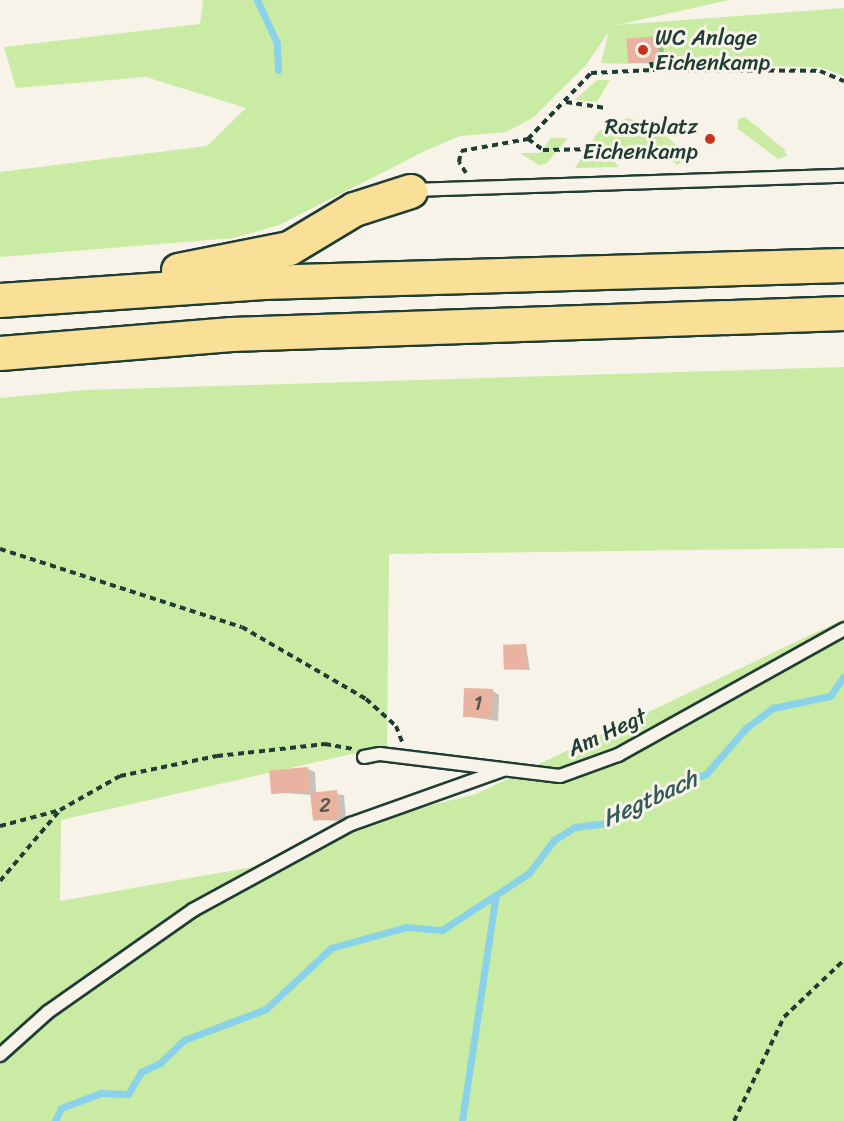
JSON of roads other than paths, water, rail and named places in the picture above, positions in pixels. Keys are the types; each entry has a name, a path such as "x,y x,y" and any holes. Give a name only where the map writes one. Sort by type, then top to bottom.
{"highway":[{"path":"62,294 289,248 354,209 410,190"},
{"path":"0,300 263,282 844,265"},
{"path":"0,353 231,334 844,313"}],"lane":[{"path":"410,190 844,176"},
{"name":"Am Hegt","path":"364,757 407,757 560,776 618,755 844,628"},
{"path":"0,1055 48,1012 194,910 351,824 503,770"}],"waterway":[{"path":"257,0 277,43 278,70"},
{"name":"Hegtbach","path":"55,1121 61,1108 101,1093 128,1094 141,1072 160,1063 184,1040 266,1009 331,948 406,927 442,930 529,873 554,840 575,827 606,823 654,793 706,774 746,728 773,708 830,696 844,676"},
{"path":"462,1121 495,899"}],"place":[{"name":"WC Anlage Eichenkamp","path":"643,50"},
{"name":"Rastplatz Eichenkamp","path":"710,139"}]}
